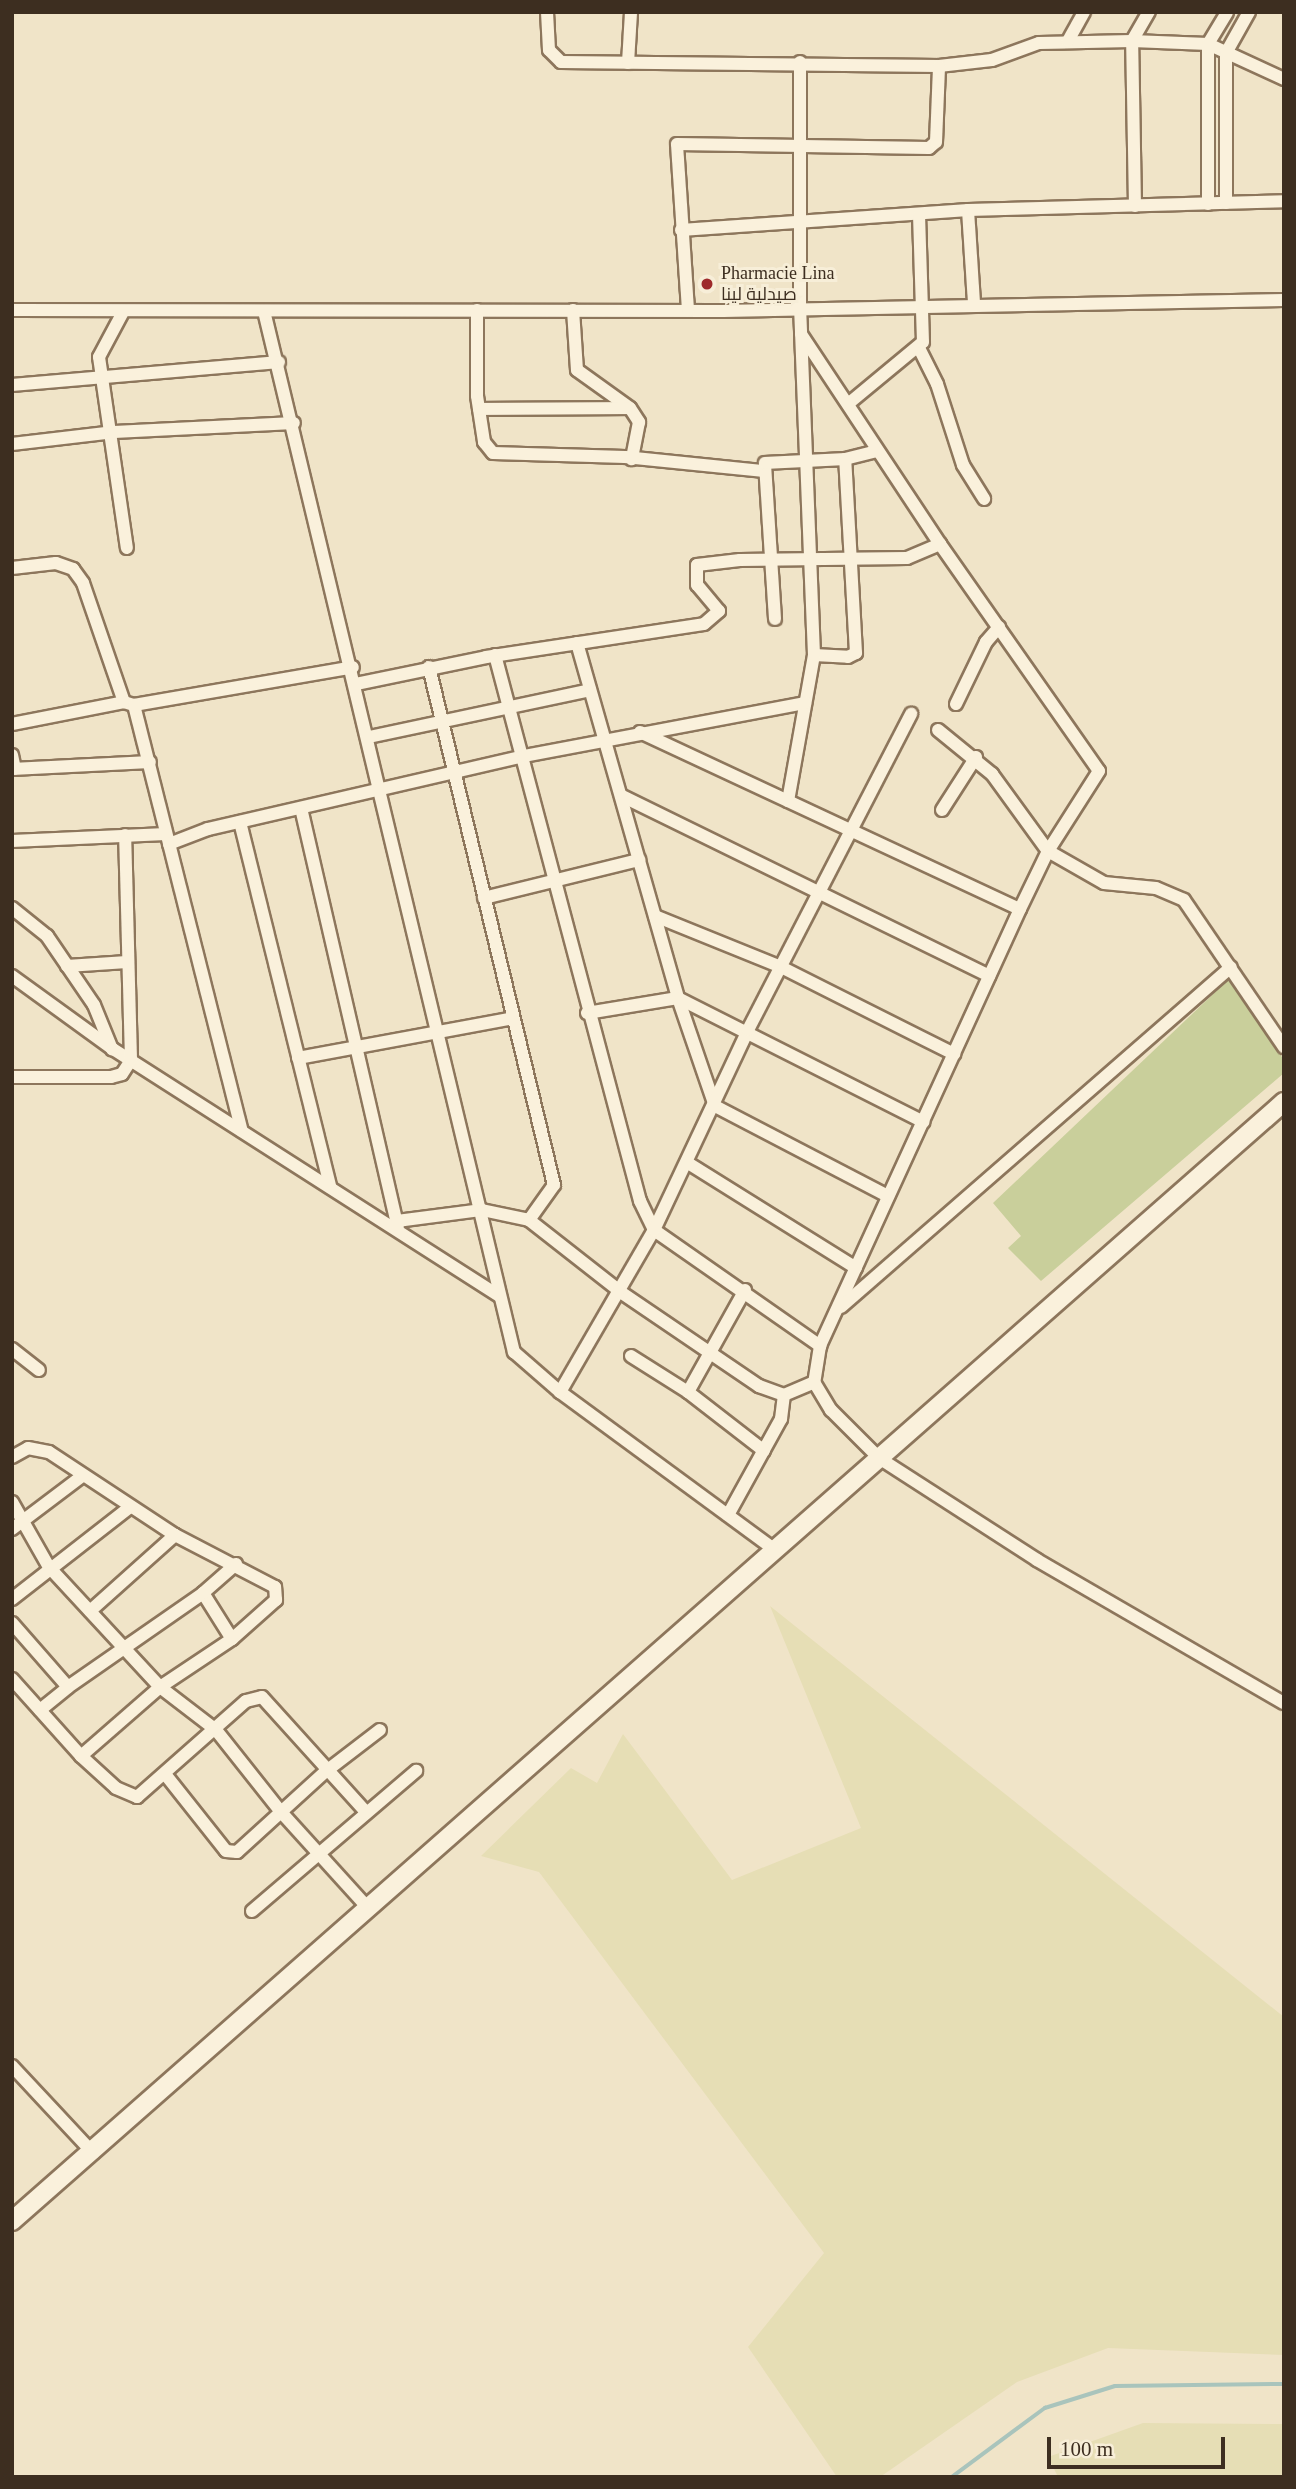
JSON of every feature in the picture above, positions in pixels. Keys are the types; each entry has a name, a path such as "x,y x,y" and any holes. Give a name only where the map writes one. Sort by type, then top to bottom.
{"street":[{"path":"547,12 549,50 555,60 628,64 800,62 939,66 992,60 1039,43 1132,41 1208,44 1284,79"},
{"path":"628,64 631,12"},
{"path":"1069,41 1084,12"},
{"path":"1135,206 1132,41 1149,12"},
{"path":"1208,204 1208,44 1227,12"},
{"path":"1226,204 1226,53 1249,12"},
{"path":"788,801 814,654 808,560 800,309 800,62"},
{"path":"688,310 676,148 680,142 800,146 934,145 939,66"},
{"path":"681,230 968,210 1284,201"},
{"path":"968,210 974,303"},
{"path":"848,404 919,348 924,333 919,215"},
{"path":"12,310 688,310 974,303 1284,300"},
{"path":"477,310 479,409 484,442 493,453 632,459 764,471"},
{"path":"573,310 577,370 630,408 640,428 632,459"},
{"path":"264,311 279,362 383,789 514,1352 560,1392 775,1550"},
{"path":"123,312 100,349 114,432 127,548"},
{"path":"801,334 940,544 1099,771 1048,851 1020,909 820,1346 814,1382 831,1410 879,1458 1037,1560 1284,1703"},
{"path":"919,348 937,384 963,465 984,499"},
{"path":"12,386 279,362"},
{"path":"479,409 630,408"},
{"path":"12,444 114,432 294,423"},
{"path":"775,619 764,471 771,460 845,459 877,451"},
{"path":"814,654 848,657 856,653 845,459"},
{"path":"356,684 495,655 713,621 718,605 697,585 697,565 771,559 914,557 940,544"},
{"path":"12,568 56,563 73,569 83,583 150,762 242,1131"},
{"path":"956,704 986,642 999,627"},
{"path":"577,643 678,998 715,1106 888,1196"},
{"path":"495,655 524,756 587,1013 633,1179 654,1230 745,1290 820,1346"},
{"path":"12,724 353,667"},
{"path":"429,667 554,1185 529,1220"},
{"path":"369,737 590,690"},
{"path":"12,841 124,835 168,839 606,738 805,704"},
{"path":"560,1392 622,1293 688,1163 748,1030 911,714"},
{"path":"938,730 976,757 1048,851 1104,883 1156,888 1178,895 1284,1046"},
{"path":"640,732 853,828 1020,909"},
{"path":"12,755 13,769 150,762"},
{"path":"942,810 976,757"},
{"path":"622,796 989,976"},
{"path":"301,808 398,1224"},
{"path":"240,822 330,1187"},
{"path":"12,1077 111,1077 122,1073 131,1060 124,835"},
{"path":"484,898 639,860"},
{"path":"12,908 47,936 94,1005 113,1049"},
{"path":"655,916 781,967 954,1054"},
{"path":"67,966 127,962"},
{"path":"835,1312 1231,967"},
{"path":"12,976 113,1049 330,1187 398,1224 499,1296"},
{"path":"587,1013 678,998 748,1030 923,1122"},
{"path":"298,1058 513,1018"},
{"path":"12,2221 93,2153 1284,1102"},
{"path":"688,1163 856,1268"},
{"path":"398,1224 482,1210 529,1220 622,1293 711,1350 759,1386 784,1395 814,1382"},
{"path":"688,1392 745,1290"},
{"path":"12,1349 39,1370"},
{"path":"631,1356 688,1392 764,1451"},
{"path":"728,1516 784,1410 784,1395"},
{"path":"12,1457 28,1448 39,1448 175,1535 236,1564 277,1592 275,1600 232,1639 160,1687 81,1756"},
{"path":"17,1525 82,1476"},
{"path":"12,1502 17,1525 120,1648 160,1687 216,1730 281,1812 369,1909"},
{"path":"12,1599 130,1507"},
{"path":"90,1611 175,1535"},
{"path":"40,1710 120,1648 203,1593 236,1564"},
{"path":"203,1593 232,1639"},
{"path":"12,1623 68,1687"},
{"path":"12,1679 81,1756 131,1796 143,1795 252,1696 262,1698 325,1772 364,1810"},
{"path":"165,1774 232,1853 325,1772 380,1730"},
{"path":"252,1911 319,1854 364,1810 416,1770"},
{"path":"12,2066 93,2153"}],"shaded area":[{"path":"770,1606 1284,2017 1284,2355 1108,2348 1017,2382 880,2477 837,2477 748,2347 824,2253 539,1872 481,1856 571,1768 597,1783 623,1734 732,1880 861,1828"},
{"path":"1143,2423 1284,2424 1284,2477 1058,2477 1048,2457"}],"green space":[{"path":"1229,979 1284,1060 1284,1073 1041,1281 1008,1248 1021,1236 993,1203"}],"waterway":[{"path":"952,2477 1045,2408 1115,2386 1284,2384"}],"place":[{"name":"Pharmacie Lina صيدلية لينا","path":"707,284"}]}
